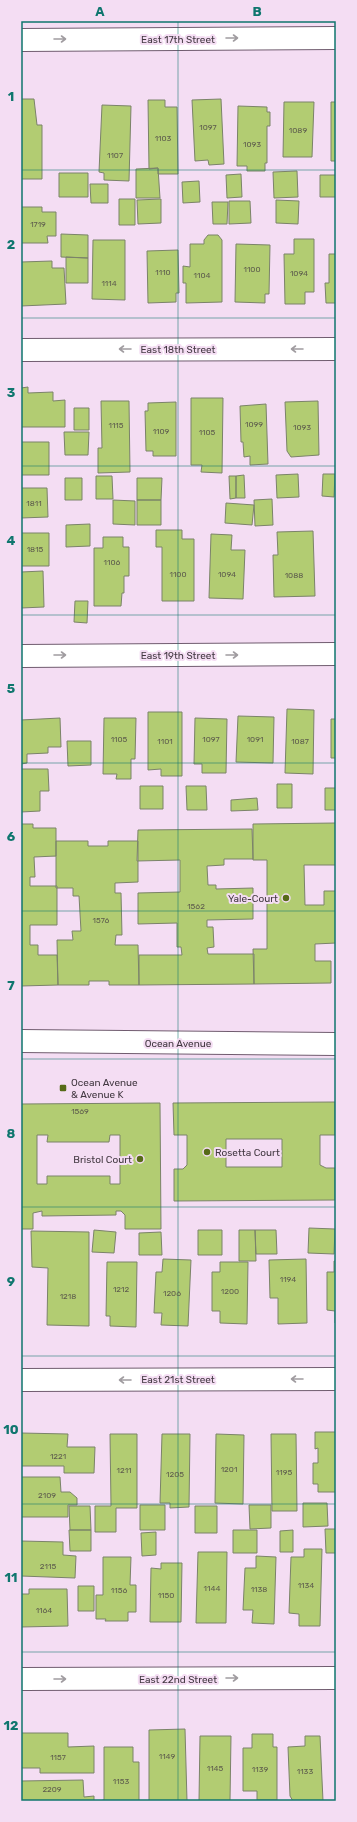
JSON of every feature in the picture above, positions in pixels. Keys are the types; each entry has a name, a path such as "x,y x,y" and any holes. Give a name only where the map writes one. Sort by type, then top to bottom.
{"street":[{"name":"East 17th Street","path":"21,40 336,38"},
{"name":"East 18th Street","path":"21,350 336,349"},
{"name":"East 19th Street","path":"21,656 336,654"},
{"name":"Ocean Avenue","path":"21,1041 336,1044"},
{"name":"East 21st Street","path":"21,1380 336,1379"},
{"name":"East 22nd Street","path":"21,1679 336,1678"}],"building":[{"path":"21,99 34,99 37,125 42,125 42,179 21,179"},
{"path":"221,99 224,164 209,165 208,160 195,161 192,100"},
{"path":"148,100 165,100 165,107 177,107 178,174 158,174 158,168 149,169"},
{"path":"284,102 314,102 312,157 283,157"},
{"path":"331,102 336,102 336,161 331,161"},
{"path":"102,105 131,106 129,181 104,180 104,173 99,172"},
{"path":"238,106 267,107 267,112 270,112 270,126 267,126 267,163 265,163 265,171 247,171 247,166 237,166"},
{"path":"158,168 160,198 136,198 136,169"},
{"path":"297,171 298,197 274,198 273,172"},
{"path":"59,173 88,173 88,197 59,197"},
{"path":"241,174 242,197 227,198 226,175"},
{"path":"320,175 336,175 336,197 320,197"},
{"path":"199,181 200,202 183,203 182,182"},
{"path":"90,184 108,184 108,203 91,203"},
{"path":"119,199 135,199 135,225 119,225"},
{"path":"161,199 161,223 138,224 137,200"},
{"path":"276,200 299,201 298,224 276,223"},
{"path":"229,201 250,201 251,223 229,224"},
{"path":"212,202 228,202 227,224 213,224"},
{"path":"21,207 42,207 42,212 56,212 56,236 47,236 48,243 21,243"},
{"path":"61,234 88,235 88,258 61,257"},
{"path":"208,235 218,235 222,240 222,302 186,303 186,283 183,283 183,266 190,267 190,244 204,244 204,240"},
{"path":"294,239 314,239 314,292 305,292 305,304 285,304 284,254 294,254"},
{"path":"93,240 125,240 125,300 92,299"},
{"path":"236,244 270,245 269,294 265,294 265,303 235,302"},
{"path":"178,250 179,293 176,293 176,302 148,303 147,251"},
{"path":"329,254 336,254 336,303 326,303 325,283 329,283"},
{"path":"66,257 88,258 88,283 66,283"},
{"path":"52,261 52,268 64,268 66,304 21,306 21,262"},
{"path":"28,387 28,393 53,392 53,401 65,400 65,427 21,427 21,388"},
{"path":"191,398 223,398 222,473 201,472 202,465 191,465"},
{"path":"101,401 129,401 130,472 98,473 98,448 102,448"},
{"path":"318,401 319,455 291,457 287,451 285,402"},
{"path":"176,402 176,456 153,456 153,451 146,451 145,411 148,411 148,403"},
{"path":"266,404 268,464 250,465 250,456 244,457 243,442 241,442 240,406"},
{"path":"74,408 89,408 89,430 74,430"},
{"path":"64,432 89,432 88,455 65,455"},
{"path":"21,442 49,442 49,475 21,475"},
{"path":"298,474 299,497 277,498 276,475"},
{"path":"323,474 335,474 334,497 322,496"},
{"path":"244,475 245,498 236,498 236,476"},
{"path":"96,476 112,476 113,499 96,499"},
{"path":"229,476 236,476 236,498 230,499"},
{"path":"65,478 82,478 82,500 65,500"},
{"path":"137,478 162,478 161,500 137,500"},
{"path":"21,488 47,488 48,517 21,518"},
{"path":"272,499 273,525 255,526 254,500"},
{"path":"113,500 135,501 135,525 113,524"},
{"path":"137,500 161,500 161,525 137,525"},
{"path":"226,503 254,505 252,525 225,523"},
{"path":"90,524 90,546 66,547 66,525"},
{"path":"156,530 182,530 182,539 194,539 194,601 162,601 162,547 156,547"},
{"path":"313,531 315,596 274,597 273,555 278,555 277,532"},
{"path":"21,533 49,533 49,566 21,566"},
{"path":"211,534 232,535 231,550 245,550 243,599 209,598"},
{"path":"103,537 123,537 123,547 129,547 129,576 124,576 124,593 122,593 121,606 94,606 94,548 103,548"},
{"path":"43,571 44,607 21,608 21,572"},
{"path":"75,601 88,601 87,623 74,622"},
{"path":"287,709 314,710 313,774 285,773"},
{"path":"148,712 182,712 182,776 161,776 161,769 148,770"},
{"path":"238,716 274,717 273,763 236,762"},
{"path":"60,718 61,747 48,747 48,753 27,754 27,763 21,764 21,720"},
{"path":"104,718 136,718 135,759 131,759 131,779 116,779 117,774 103,774"},
{"path":"195,718 227,719 226,773 202,773 202,764 194,764"},
{"path":"331,719 336,719 336,758 331,758"},
{"path":"67,741 91,741 91,765 68,766"},
{"path":"21,769 48,769 49,791 40,791 40,811 21,812"},
{"path":"277,784 292,784 292,808 277,808"},
{"path":"140,786 163,786 163,809 140,809"},
{"path":"186,786 206,786 207,810 187,810"},
{"path":"325,788 336,788 336,810 325,810"},
{"path":"257,798 258,810 231,811 231,800"},
{"name":"Yale-Court","path":"336,823 336,865 304,865 305,905 324,905 324,891 336,891 336,943 315,944 315,961 331,961 331,983 254,984 253,949 267,949 267,860 253,860 253,824"},
{"path":"21,824 33,824 33,828 56,828 56,856 34,857 35,877 30,877 30,886 57,886 57,925 30,925 30,945 38,945 38,955 57,955 58,985 21,986"},
{"path":"252,829 253,859 224,859 224,865 207,866 208,885 216,885 216,889 253,888 253,919 207,920 207,927 213,927 214,947 207,948 208,954 254,954 254,984 139,985 139,955 182,955 181,947 177,947 177,923 138,924 138,893 180,892 180,860 137,861 138,830"},
{"path":"56,841 88,841 88,846 108,846 108,841 138,841 138,882 115,883 115,893 121,893 122,935 116,935 115,945 138,945 139,985 109,985 109,981 89,981 89,985 58,985 57,940 73,940 72,931 81,931 79,896 73,896 73,888 56,888"},
{"name":"Rosetta Court","path":"335,1102 335,1135 320,1135 320,1165 326,1168 335,1168 335,1200 174,1201 174,1169 183,1169 187,1165 187,1135 174,1135 173,1103","holes":["226,1139 282,1139 282,1167 226,1167"]},
{"name":"Bristol Court","path":"160,1103 161,1229 125,1229 125,1215 121,1211 116,1211 116,1215 42,1216 42,1211 33,1213 33,1229 21,1229 21,1104","holes":["37,1135 48,1135 47,1142 109,1142 110,1135 120,1135 120,1184 110,1184 110,1176 47,1176 47,1184 37,1184"]},
{"path":"309,1228 335,1229 334,1254 308,1253"},
{"path":"94,1230 116,1232 114,1253 92,1252"},
{"path":"198,1230 222,1230 222,1255 198,1255"},
{"path":"239,1230 255,1230 256,1261 239,1261"},
{"path":"255,1230 276,1230 277,1254 256,1254"},
{"path":"31,1231 89,1232 89,1326 47,1325 48,1268 32,1267"},
{"path":"161,1232 162,1255 139,1255 139,1233"},
{"path":"163,1259 191,1260 188,1326 161,1325 162,1313 154,1313 156,1272 162,1272"},
{"path":"306,1259 307,1323 278,1324 278,1298 270,1298 269,1260"},
{"path":"334,1261 336,1261 336,1323 335,1311 327,1310 327,1272 334,1272"},
{"path":"107,1262 137,1262 136,1327 110,1326 110,1316 106,1316"},
{"path":"220,1262 248,1262 247,1324 220,1323 220,1311 212,1311 212,1272 220,1272"},
{"path":"315,1432 336,1432 336,1492 318,1492 318,1484 313,1484 313,1463 318,1463 318,1448 315,1449"},
{"path":"21,1433 68,1434 67,1447 95,1447 94,1473 64,1473 64,1466 21,1466"},
{"path":"110,1434 137,1434 137,1508 116,1508 116,1532 95,1532 95,1506 111,1506"},
{"path":"162,1434 190,1434 189,1507 170,1508 170,1503 160,1503"},
{"path":"216,1434 244,1435 243,1504 215,1503"},
{"path":"271,1434 296,1434 297,1511 272,1511"},
{"path":"21,1477 60,1477 61,1492 70,1492 77,1498 77,1505 68,1505 68,1517 21,1517"},
{"path":"303,1503 327,1503 328,1526 303,1527"},
{"path":"140,1505 165,1505 165,1530 140,1530"},
{"path":"249,1505 271,1505 271,1528 250,1529"},
{"path":"69,1506 90,1506 91,1530 70,1530"},
{"path":"195,1506 217,1506 217,1533 195,1533"},
{"path":"325,1529 336,1529 336,1553 326,1553"},
{"path":"69,1530 91,1530 91,1551 70,1551"},
{"path":"233,1530 257,1530 257,1553 233,1553"},
{"path":"293,1530 293,1552 280,1552 280,1531"},
{"path":"156,1532 156,1555 142,1556 141,1533"},
{"path":"21,1541 63,1542 63,1555 76,1556 75,1578 21,1576"},
{"path":"304,1549 322,1549 320,1626 299,1626 299,1614 289,1613 291,1557 304,1557"},
{"path":"198,1552 227,1552 226,1623 196,1623"},
{"path":"256,1556 276,1557 274,1624 252,1623 253,1610 243,1610 245,1568 256,1568"},
{"path":"103,1557 131,1557 130,1585 136,1585 136,1612 128,1612 128,1621 105,1621 106,1619 96,1619 96,1595 103,1595"},
{"path":"161,1563 182,1563 181,1622 150,1622 151,1568 161,1569"},
{"path":"78,1586 94,1586 94,1611 78,1611"},
{"path":"29,1589 67,1589 68,1626 21,1627 21,1594 29,1594"},
{"path":"185,1729 187,1801 149,1801 149,1730"},
{"path":"21,1733 68,1733 68,1747 94,1746 94,1773 40,1773 40,1768 21,1768"},
{"path":"252,1734 273,1734 273,1747 277,1747 277,1800 257,1800 257,1791 243,1791 243,1748 252,1748"},
{"path":"200,1736 231,1736 230,1801 199,1801"},
{"path":"305,1736 320,1736 323,1801 293,1801 290,1796 288,1747 305,1746"},
{"path":"104,1747 133,1747 133,1762 139,1762 139,1801 99,1801 104,1800"},
{"path":"83,1780 84,1797 94,1796 94,1801 21,1801 21,1781"}],"place":[{"name":"Yale-Court","path":"286,898"},
{"name":"Ocean Avenue & Avenue K","path":"63,1088"},
{"name":"Rosetta Court","path":"207,1152"},
{"name":"Bristol Court","path":"140,1159"}]}
